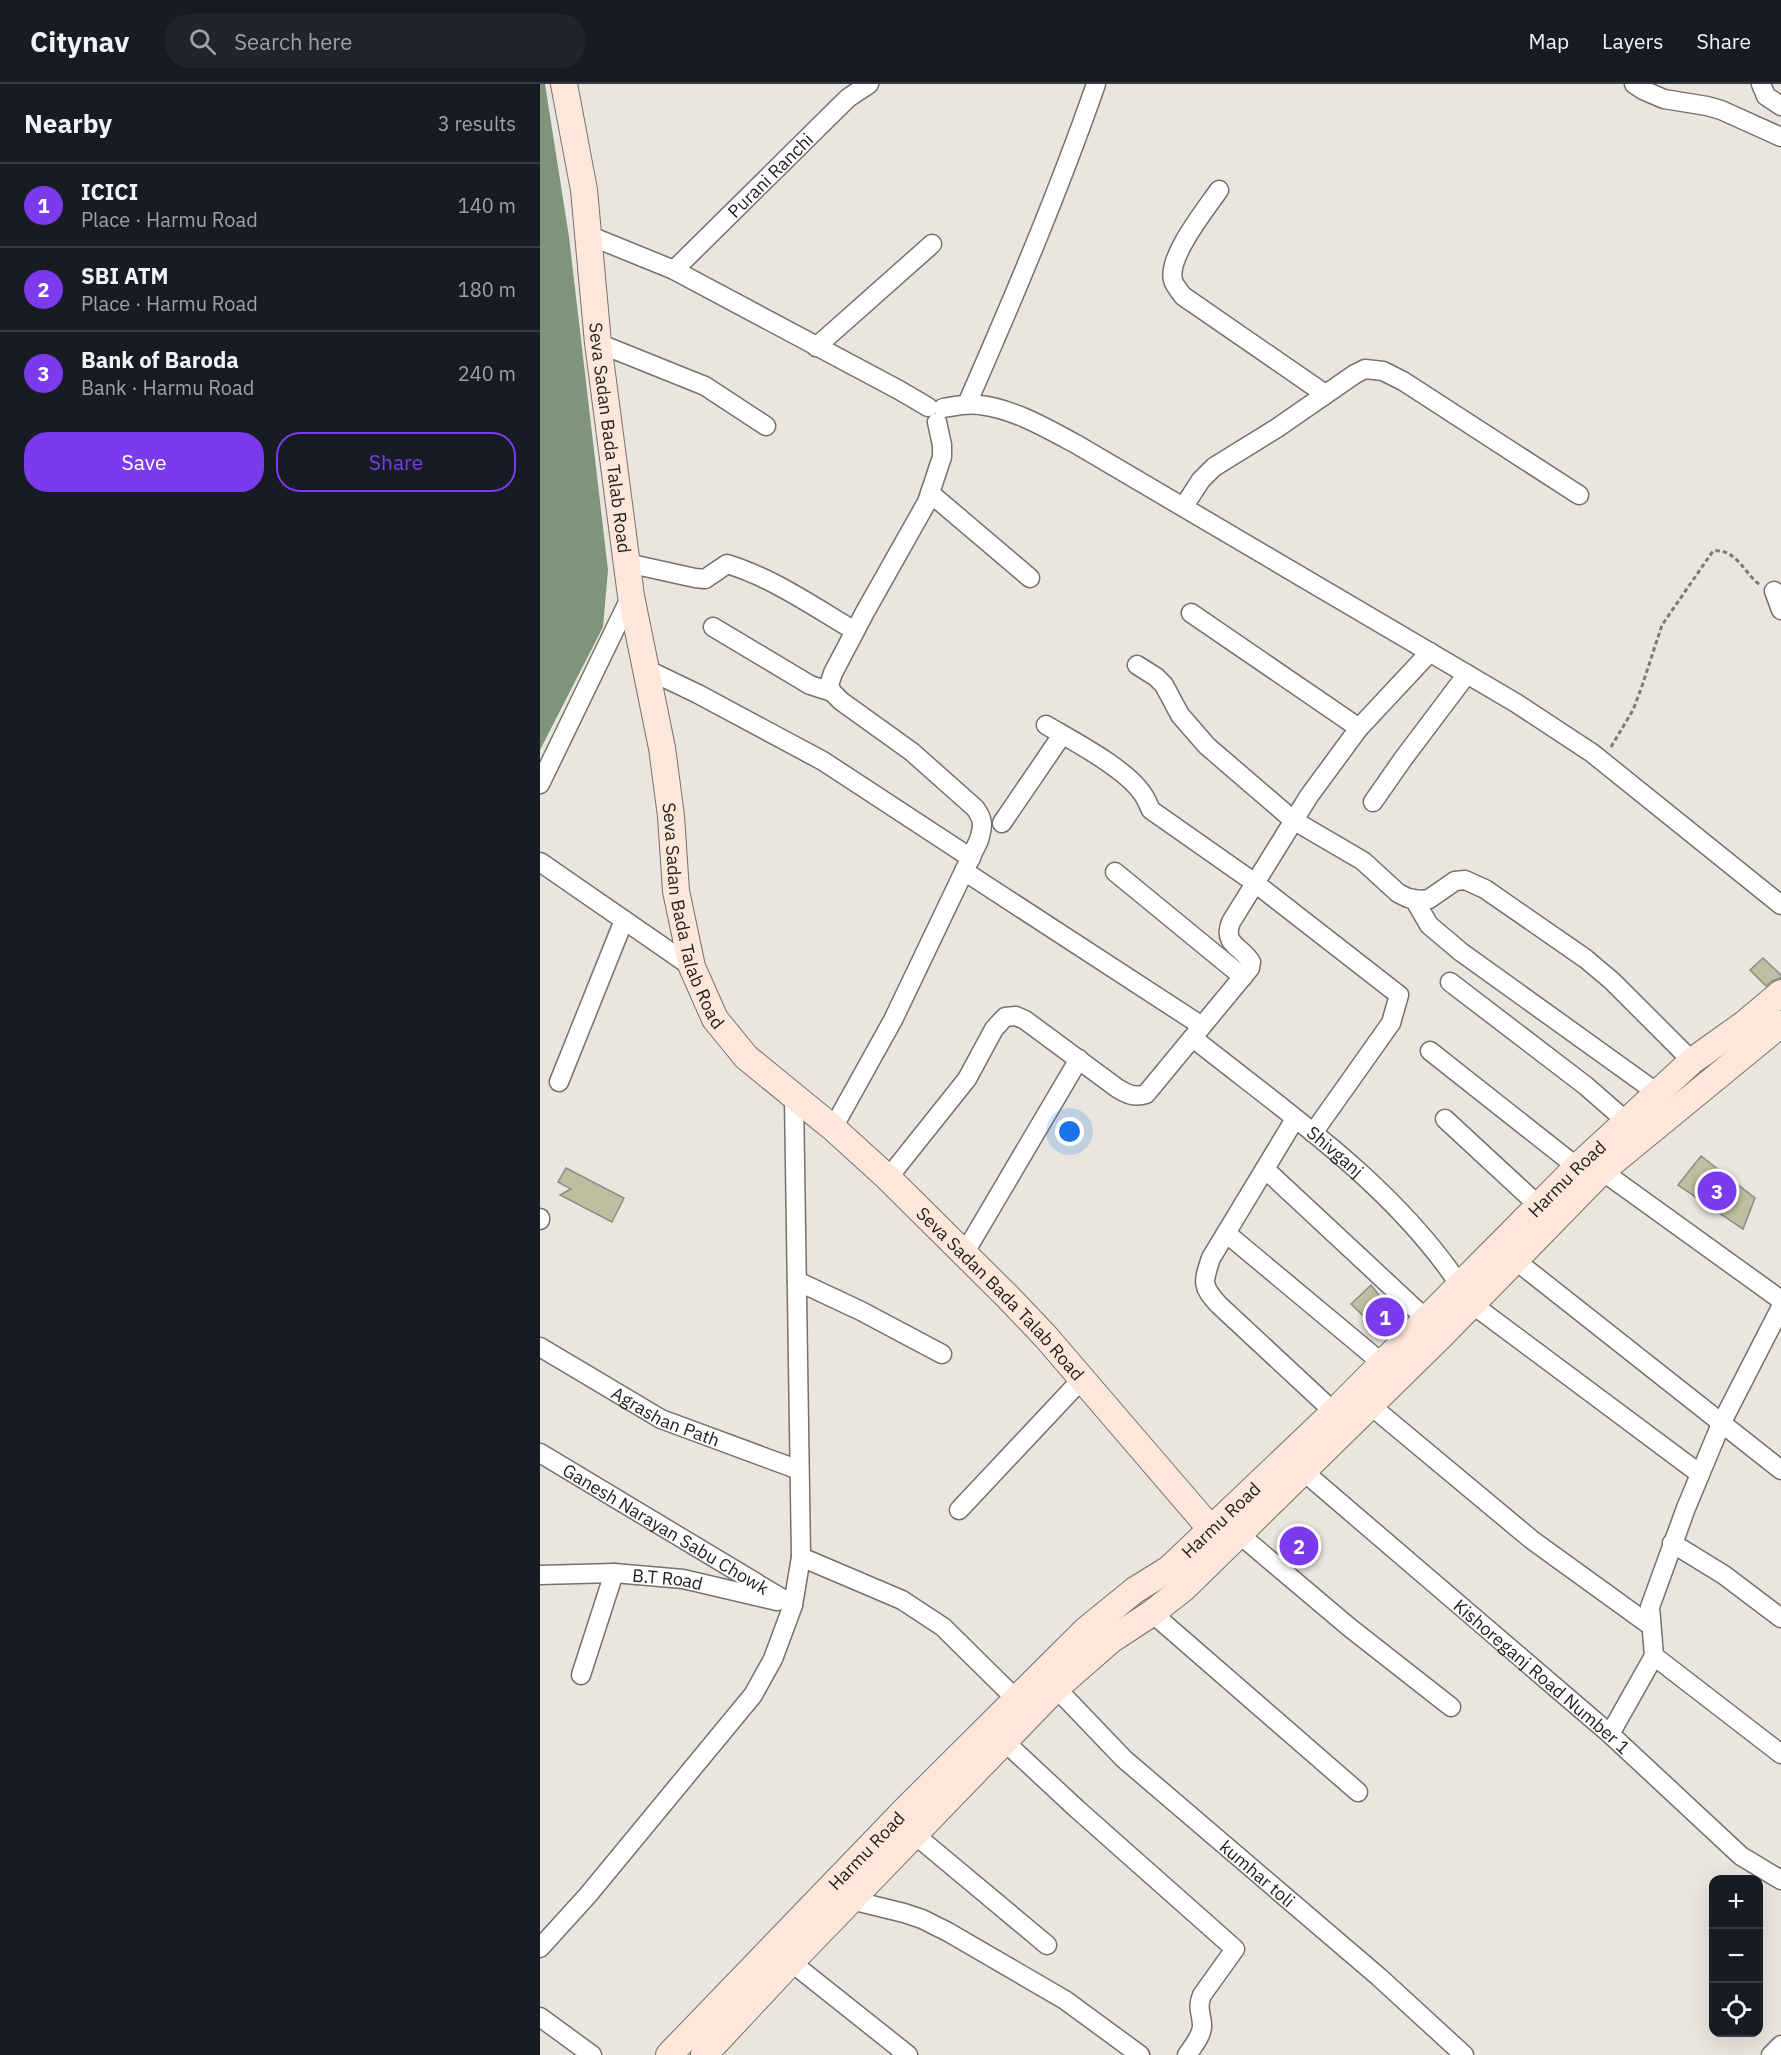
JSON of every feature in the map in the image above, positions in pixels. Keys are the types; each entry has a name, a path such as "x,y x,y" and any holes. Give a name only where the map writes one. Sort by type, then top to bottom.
{"main road":[{"name":"Seva Sadan Bada Talab Road","path":"564,84 584,190 598,343 631,597 662,748 672,816 676,891 692,967 715,1019 746,1057 833,1128 888,1178 964,1254 1046,1337 1226,1536"},
{"name":"Harmu Road","path":"669,2055 908,1807 1087,1629 1134,1590 1226,1536 1303,1472 1370,1405 1466,1294 1538,1205 1656,1092 1692,1061 1744,1024 1781,993"},
{"name":"Harmu Road","path":"704,2055 1056,1688 1111,1640 1184,1588 1334,1412 1425,1319 1515,1260 1602,1172 1781,1024"}],"street":[{"name":"Purani Ranchi","path":"674,270 848,98 869,84"},
{"path":"967,404 1026,269 1072,153 1096,84"},
{"path":"1634,84 1664,99 1721,110 1781,137"},
{"path":"1761,84 1766,96 1781,106"},
{"path":"1219,190 1179,251 1174,266 1173,281 1183,296 1325,394"},
{"path":"588,235 674,270 936,412 967,404 1004,410 1076,444 1516,703 1602,761 1781,905"},
{"path":"816,347 932,244"},
{"path":"598,343 705,386 766,426"},
{"path":"1184,506 1201,480 1214,467 1365,369 1383,371 1403,381 1579,495"},
{"path":"832,692 829,685 833,673 930,494 942,457 936,412"},
{"path":"930,494 1029,578"},
{"path":"627,563 695,579 705,579 727,564 764,579 855,631"},
{"path":"1774,591 1781,610"},
{"path":"540,784 631,597"},
{"path":"1191,613 1359,728"},
{"path":"713,627 810,685 832,692 912,752 975,808 983,819 982,828 968,864 893,1020 833,1128"},
{"path":"888,1178 967,1079 994,1029 1005,1017 1016,1016 1026,1020 1117,1088 1137,1097 1146,1095 1250,968 1251,962 1228,938 1228,931 1293,820 1359,728 1430,652"},
{"path":"1137,665 1156,677 1171,697 1180,715 1207,746 1293,820 1363,861 1408,898 1429,898 1455,881 1465,880 1485,889 1586,959 1612,981 1692,1061"},
{"name":"Shivganj","path":"646,669 823,761 1198,1032 1294,1119 1358,1169 1421,1233 1466,1294 1700,1474"},
{"path":"1373,802 1467,674"},
{"path":"1002,822 1054,730 1099,756 1142,793 1151,810 1255,883 1399,995 1391,1023 1313,1133"},
{"path":"540,862 692,967"},
{"path":"1115,872 1243,977"},
{"path":"1414,899 1429,925 1461,952 1656,1092"},
{"path":"559,1082 624,920"},
{"path":"1450,982 1586,1086 1626,1121"},
{"path":"1430,1051 1577,1167"},
{"path":"964,1254 1079,1059"},
{"path":"540,1948 588,1895 753,1695 773,1659 793,1605 801,1557 794,1098"},
{"path":"1294,1119 1211,1258 1204,1279 1205,1288 1219,1305 1334,1412"},
{"path":"1445,1119 1538,1205"},
{"path":"1265,1169 1425,1319"},
{"path":"1602,1172 1781,1300"},
{"path":"1226,1233 1382,1363"},
{"path":"1515,1260 1781,1470"},
{"path":"797,1281 861,1311 942,1354"},
{"path":"1610,1734 1654,1656 1650,1607 1672,1544 1720,1424 1781,1307"},
{"name":"Agrashan Path","path":"540,1347 661,1419 800,1470"},
{"path":"959,1510 1083,1380"},
{"path":"1370,1405 1532,1540 1651,1626"},
{"name":"Ganesh Narayan Sabu Chowk","path":"540,1453 793,1605"},
{"name":"Kishoreganj Road Number 1","path":"1303,1472 1610,1734 1741,1856 1781,1880"},
{"path":"1226,1536 1349,1627 1451,1707"},
{"path":"1672,1544 1724,1575 1781,1618"},
{"path":"801,1557 902,1600 943,1627 1016,1700"},
{"path":"581,1675 614,1573"},
{"name":"B.T Road","path":"540,1575 614,1573 683,1579 793,1605"},
{"path":"1152,1613 1358,1792"},
{"path":"1654,1656 1781,1754"},
{"name":"kumhar toli","path":"1056,1688 1124,1759 1379,1977 1464,2055"},
{"path":"1005,1742 1235,1949 1202,1995 1198,2012 1202,2031 1187,2055"},
{"path":"914,1834 1047,1945"},
{"path":"851,1900 904,1913 948,1932 1065,2000 1140,2055"},
{"path":"791,1962 908,2055"},
{"path":"540,2017 592,2055"}],"path":[{"path":"1602,761 1633,710 1662,625 1713,551 1720,550 1729,553 1755,582 1764,589 1774,591"}],"shaded area":[{"path":"540,84 545,84 569,237 608,570 603,627 540,750"}],"building":[{"path":"1763,958 1781,975 1781,978 1766,986 1750,970"},
{"path":"1701,1156 1755,1198 1743,1229 1678,1185"},
{"path":"566,1168 624,1198 612,1222 560,1195 571,1189 558,1182"},
{"path":"1371,1285 1382,1299 1385,1296 1406,1318 1386,1338 1351,1304"},
{"path":"1294,1534 1313,1548 1297,1559 1285,1543"}],"place":[{"name":"Bank of Baroda","path":"1717,1191"},
{"name":"ICICI","path":"1385,1317"},
{"name":"SBI ATM","path":"1299,1546"}]}
